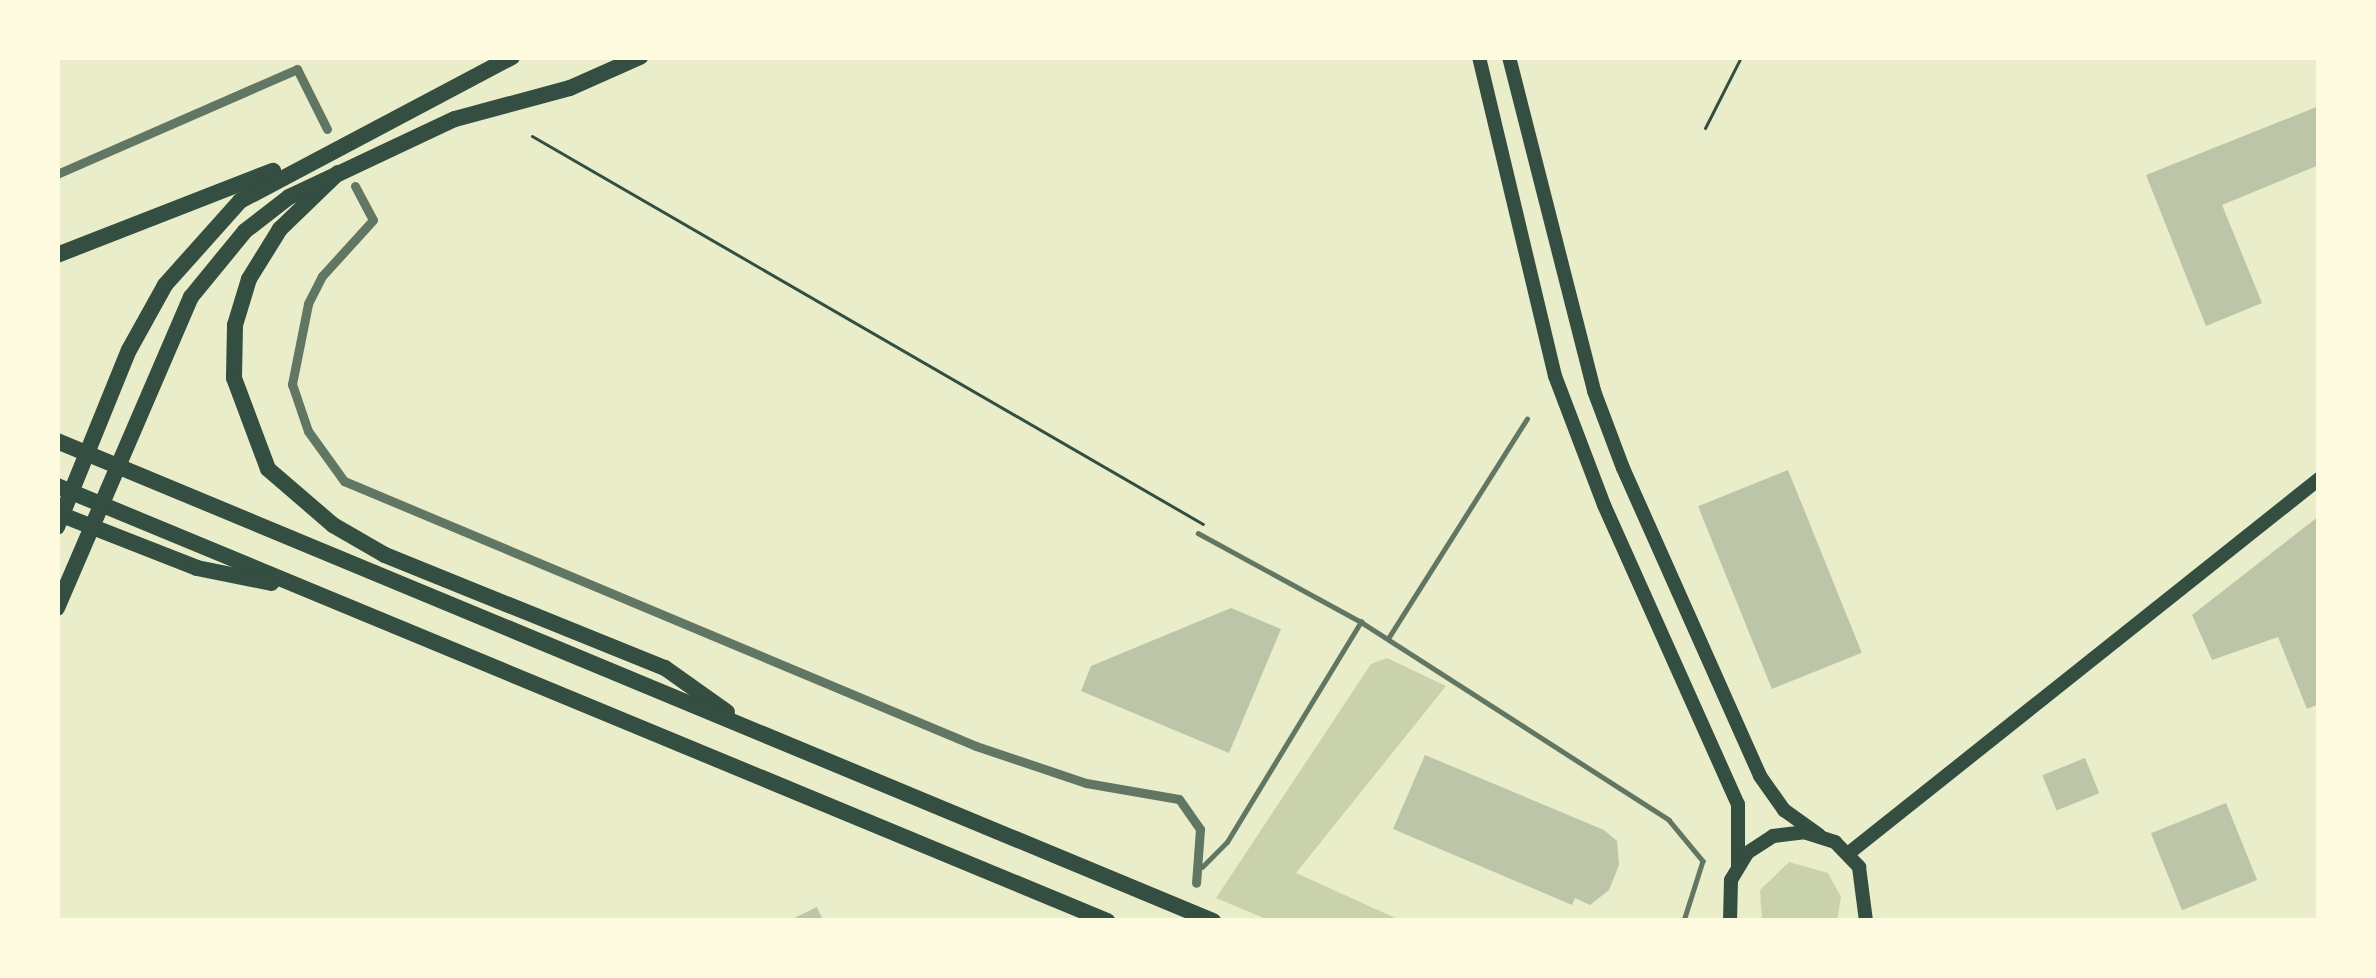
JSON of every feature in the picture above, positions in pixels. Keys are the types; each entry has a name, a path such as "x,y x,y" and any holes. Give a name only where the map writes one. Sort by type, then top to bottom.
{"highway":[{"path":"57,527 129,350 165,285 240,201 512,57"},
{"path":"57,608 191,297 245,231 338,173 455,119 570,88 640,57"},
{"path":"57,255 325,153"},
{"path":"338,173 280,229 249,279 235,325 238,397 268,469 290,494 385,555 665,668 752,730"},
{"path":"57,441 1213,921"},
{"path":"57,486 1107,921"},
{"path":"57,513 196,568 310,590"}],"main road":[{"path":"1479,57 1555,376 1604,505 1738,804 1738,866 1730,921"},
{"path":"1509,57 1583,349 1623,468 1760,776 1784,810 1849,853 1866,882 1865,921"},
{"path":"1849,853 2319,479"},
{"path":"1738,866 1773,836 1819,835"}],"street":[{"path":"57,174 297,69 327,129"},
{"path":"356,186 373,220 322,276 293,359 298,408 344,482 976,746 1086,784 1179,800 1200,830 1202,867 1196,883"}],"lane":[{"path":"1388,639 1527,419"},
{"path":"1198,533 1361,622 1688,837 1704,873 1684,921"},
{"path":"1202,867 1227,842 1361,622"}],"path":[{"path":"1705,128 1741,57"},
{"path":"532,136 1205,521 1198,533"}],"green space":[{"path":"1387,658 1446,686 1296,873 1402,921 1271,921 1216,898 1371,664"},
{"path":"1789,862 1828,873 1841,897 1837,921 1762,921 1760,890"}],"building":[{"path":"2319,106 2319,165 2222,205 2262,303 2206,326 2146,175"},
{"path":"1788,470 1862,653 1772,689 1698,506"},
{"path":"2319,516 2319,704 2307,709 2278,637 2212,660 2192,615"},
{"path":"1231,608 1281,629 1229,753 1081,691 1091,666"},
{"path":"1425,755 1604,830 1617,841 1619,865 1609,890 1590,905 1575,898 1572,905 1393,829"},
{"path":"2085,758 2099,793 2057,810 2042,775"},
{"path":"2226,803 2257,880 2182,910 2151,833"},
{"path":"817,907 823,921 788,921"}]}
